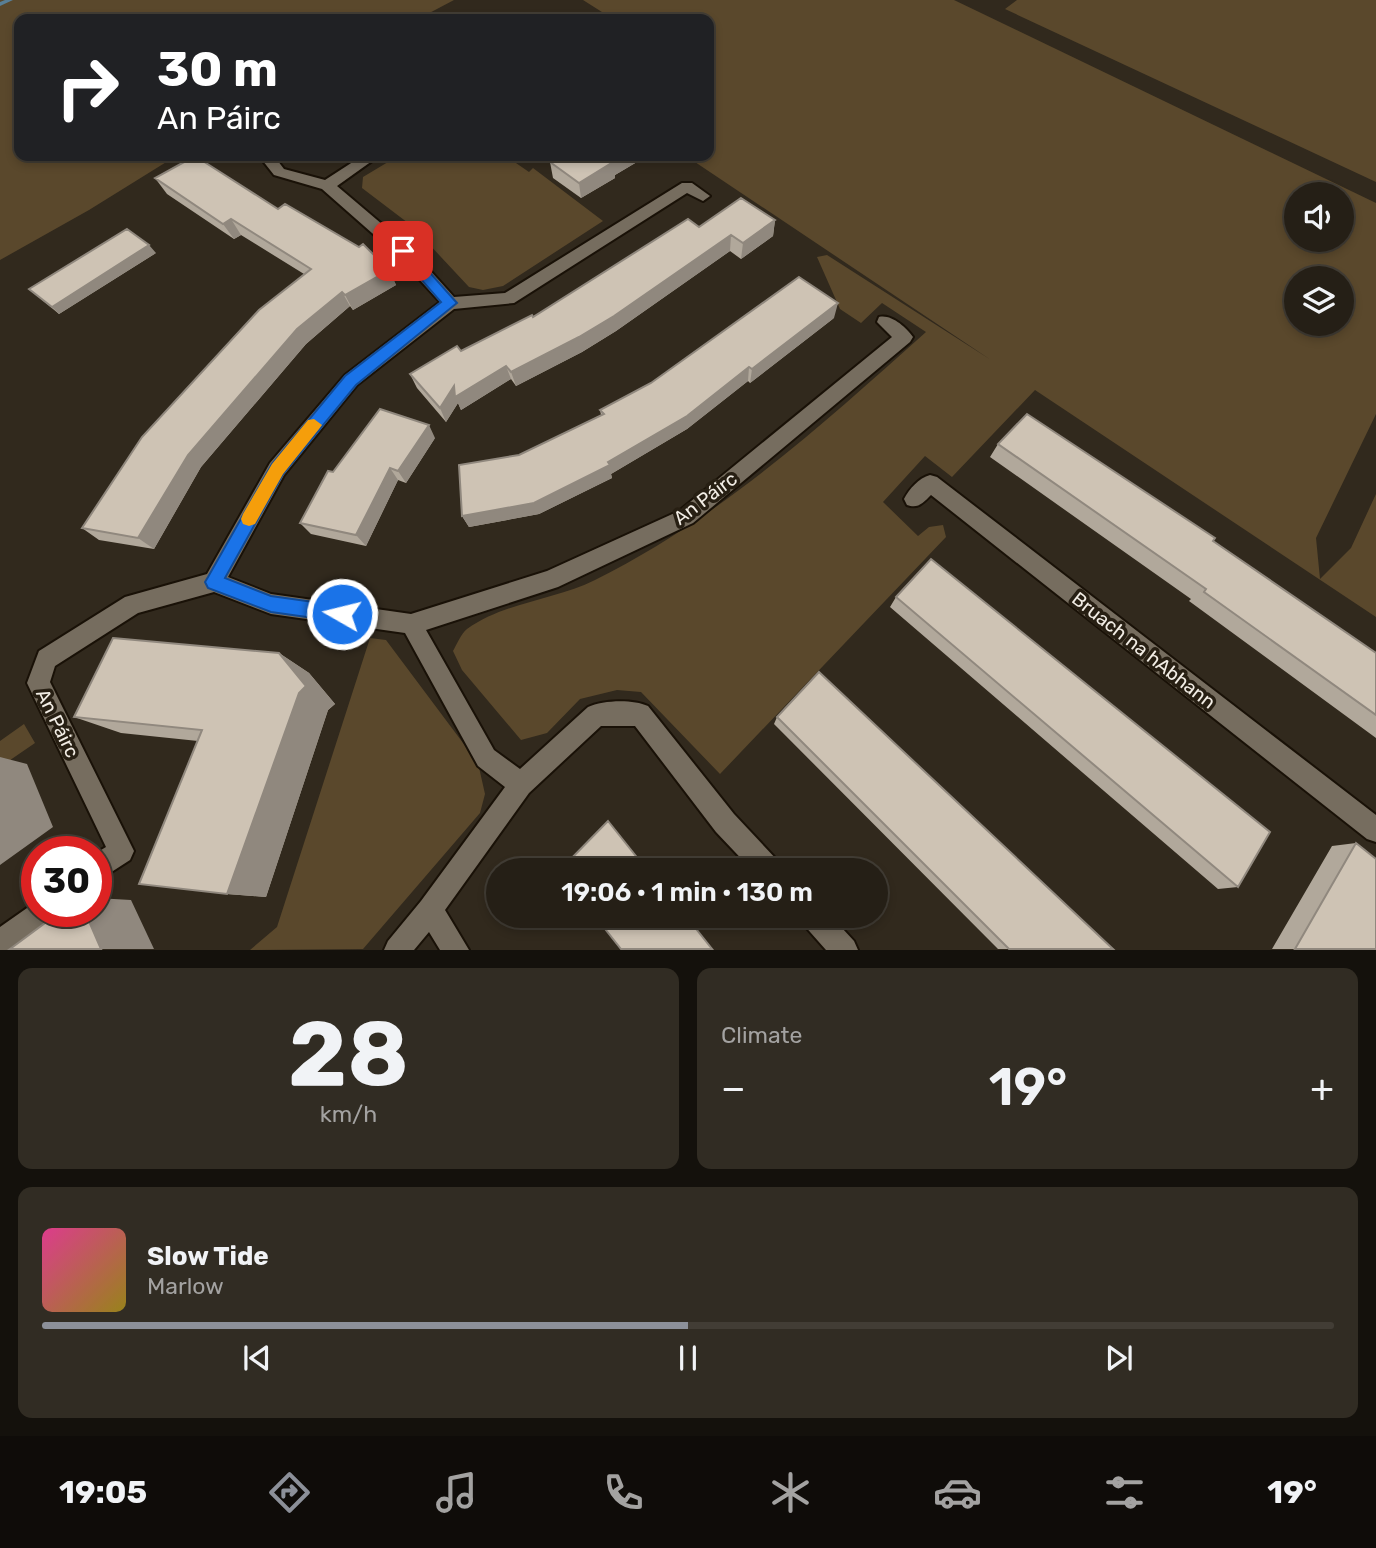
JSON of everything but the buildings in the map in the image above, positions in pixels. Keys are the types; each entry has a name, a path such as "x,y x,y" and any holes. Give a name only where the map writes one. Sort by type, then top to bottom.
{"street":[{"path":"270,161 279,172 327,186 403,251 450,303"},
{"path":"327,186 364,161"},
{"path":"214,582 277,469 351,380 450,303 508,299 687,186 703,196"},
{"name":"An Páirc","path":"112,857 121,850 38,683 47,659 133,604 214,582 271,604 411,624 551,580 686,517 904,337 885,322"},
{"name":"Bruach na hAbhann","path":"914,499 930,484 1376,830"},
{"path":"411,624 486,758 521,785"},
{"path":"397,950 430,910 521,785 596,715 640,714 725,823 758,858"},
{"path":"430,910 456,950"},
{"path":"0,943 21,927"},
{"path":"824,928 845,950"}],"shaded area":[{"path":"0,0 454,0 427,14 14,14 14,161 168,161 89,210 0,260"},
{"path":"583,0 954,0 1332,182 1284,182 1284,252 1354,252 1354,192 1376,203 1376,414 1316,538 1320,579 1351,548 1376,494 1376,617 1035,390 952,477 925,456 883,502 918,536 929,527 943,525 946,537 720,774 641,692 617,690 580,699 547,733 521,740 462,670 453,651 465,631 497,613 595,580 685,528 728,499 809,435 926,332 882,303 861,323 840,309 817,257 827,255 991,360 693,161 714,161 714,14 605,14"},
{"path":"1017,0 1376,0 1376,182 1005,9"},
{"path":"390,161 513,161 529,172 533,168 603,221 503,286 483,290 469,287 412,226 362,188 363,177"},
{"path":"370,638 386,640 478,763 485,794 480,813 363,949 250,950 277,927"},
{"path":"24,724 35,743 0,767 0,741"}],"waterway":[{"path":"0,4 10,0"}],"slow traffic":[{"path":"249,519 277,469 314,425"}],"route":[{"path":"342,614 271,604 214,582 277,469 351,380 450,303 403,251"}]}
